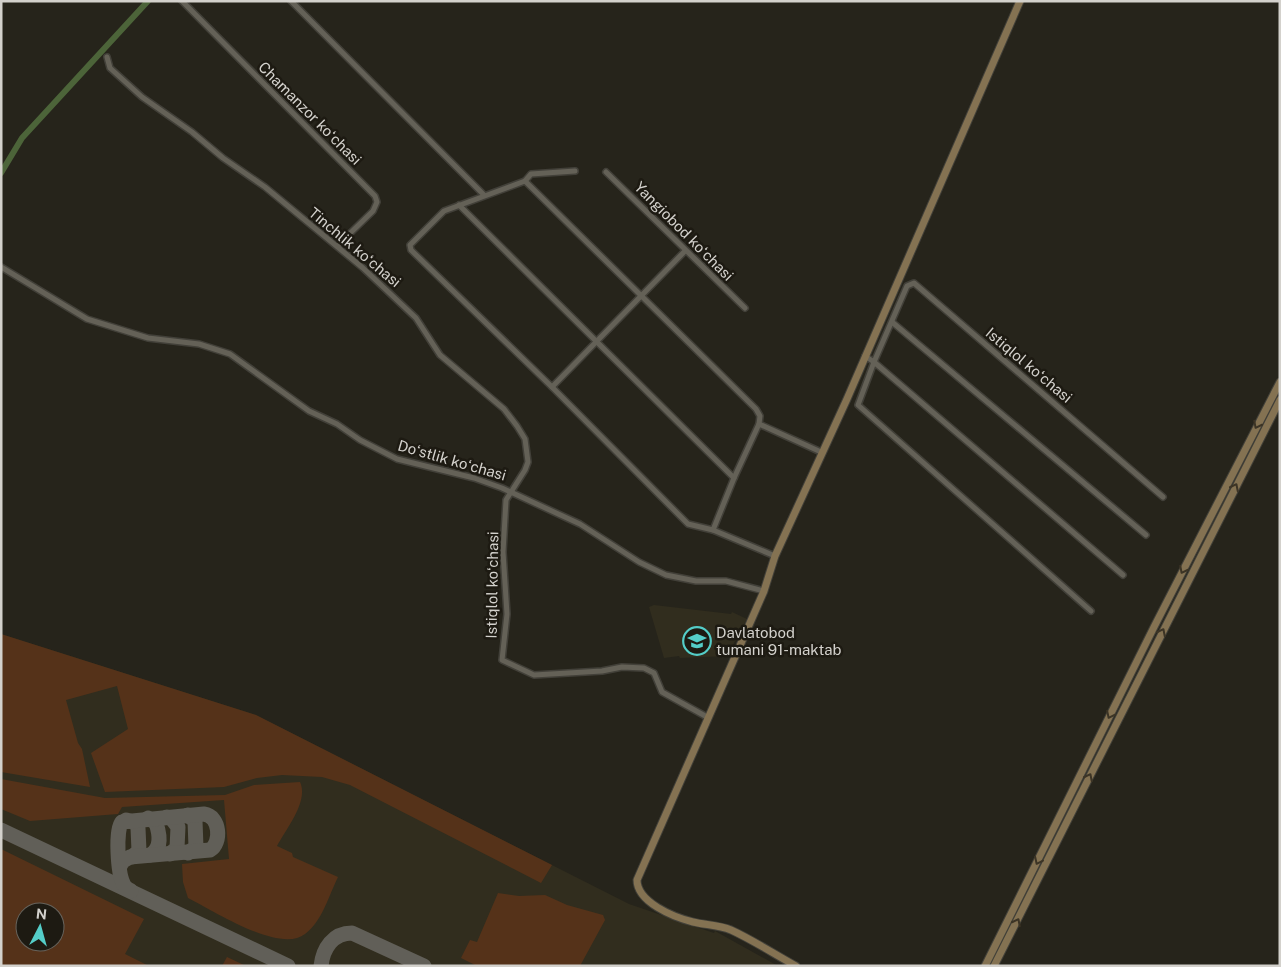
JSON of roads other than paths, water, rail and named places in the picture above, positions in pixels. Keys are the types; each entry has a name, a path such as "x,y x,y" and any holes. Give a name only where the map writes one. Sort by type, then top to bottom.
{"street":[{"name":"Chamanzor koʻchasi","path":"182,1 375,196 377,202 373,211 338,245"},
{"path":"291,1 484,195"},
{"path":"796,966 730,930 676,916 646,899 639,890 639,873 764,591 775,556 865,356 1020,1"},
{"name":"Tinchlik koʻchasi","path":"107,56 110,68 142,97 265,187 338,245 416,318 440,355 504,409 525,439 528,462 526,470 510,492"},
{"path":"575,171 531,174 525,181 444,211 411,243 410,247 688,524 713,530 775,556"},
{"name":"Yangiobod koʻchasi","path":"606,172 745,308"},
{"path":"525,181 642,294 756,409 760,416 759,424 713,530"},
{"path":"458,205 734,478"},
{"path":"552,387 685,250"},
{"name":"Doʻstlik koʻchasi","path":"1,267 87,319 148,338 199,344 230,354 309,411 336,424 360,440 397,460 474,478 510,492 580,524 638,562 666,575 696,581 726,581 764,591"},
{"name":"Istiqlol koʻchasi","path":"1091,610 858,405 874,362 907,286 914,283 1164,497"},
{"path":"892,322 1146,535"},
{"path":"865,356 1123,575"},
{"path":"985,966 1154,627 1280,382"},
{"path":"994,966 1280,400"},
{"path":"759,424 821,452"},
{"name":"Istiqlol koʻchasi","path":"510,492 506,500 503,544 507,599 502,660 534,675 602,671 622,667 644,668 654,673 662,692 707,717"}],"waterway":[{"path":"1,173 22,138 148,1"}],"place":[{"name":"Davlatobod tumani 91-maktab","path":"697,641"}]}
